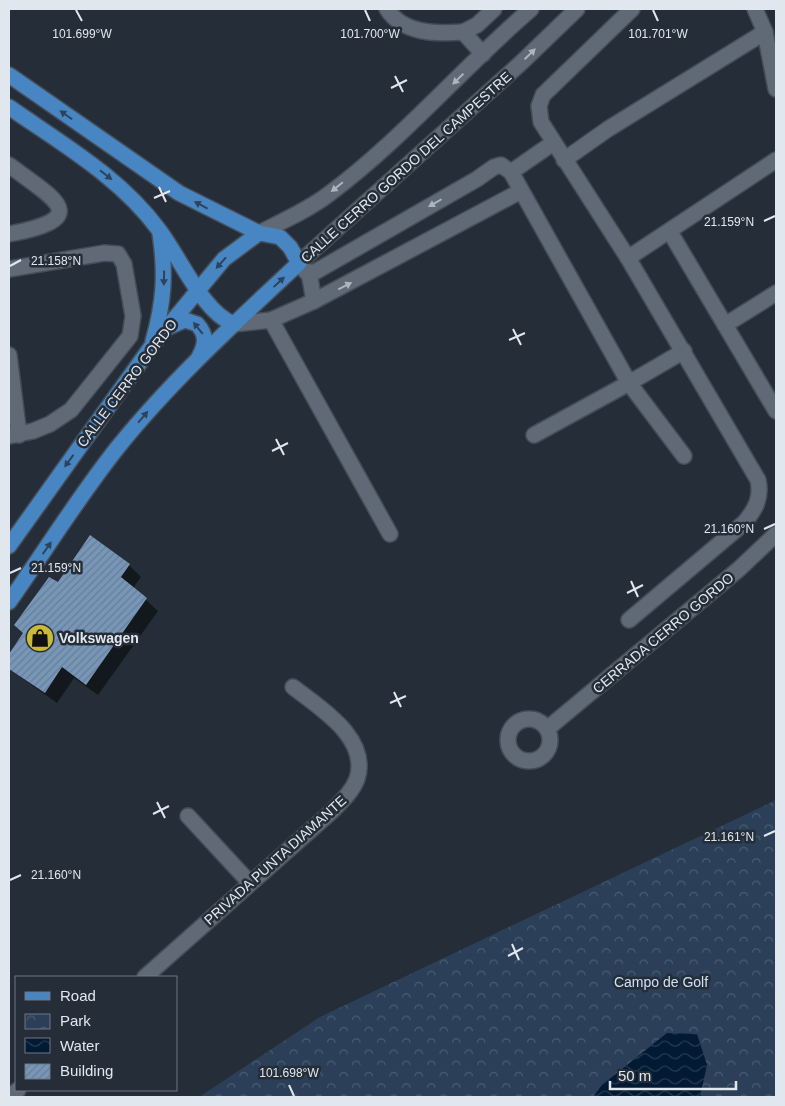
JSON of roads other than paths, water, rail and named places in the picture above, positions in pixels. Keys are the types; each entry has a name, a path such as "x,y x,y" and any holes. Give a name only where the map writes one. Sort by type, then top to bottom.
{"main road":[{"path":"9,75 178,193 259,233 275,235 286,241 304,268"},
{"path":"9,107 119,185 140,206 159,230 213,312 234,324 196,361 117,449 9,602"},
{"path":"151,347 164,295 164,263 159,230"},
{"name":"CALLE CERRO GORDO","path":"9,546 151,347 224,259 259,233"},
{"name":"CALLE CERRO GORDO DEL CAMPESTRE","path":"234,324 304,268"},
{"path":"167,328 185,320 197,324 204,334 205,344 196,361"}],"street":[{"path":"387,9 396,19 410,28 427,32 463,32 477,25 494,9"},
{"name":"CALLE CERRO GORDO DEL CAMPESTRE","path":"259,233 307,207 349,178 413,122 531,9"},
{"name":"CALLE CERRO GORDO DEL CAMPESTRE","path":"304,268 576,9"},
{"path":"629,620 744,523 755,510 760,491 758,480 684,350 541,122 539,106 543,95 632,9"},
{"path":"755,9 765,32 776,89"},
{"path":"463,32 483,54"},
{"path":"564,160 608,129 765,32"},
{"path":"511,172 553,143"},
{"path":"628,258 670,232 776,160"},
{"path":"9,165 53,197 60,212 57,219 50,224 9,234"},
{"path":"314,301 304,268 325,267 477,179 494,167 504,166 511,172 629,383 684,456"},
{"path":"234,324 271,320 314,301 521,191"},
{"path":"670,232 776,411"},
{"path":"9,269 104,253 118,254 124,264 133,316 130,336 72,410 50,424 14,435 9,355"},
{"path":"725,325 776,292"},
{"path":"271,320 390,534"},
{"path":"534,435 629,383 684,350"},
{"name":"CERRADA CERRO GORDO","path":"547,729 739,569 776,534"},
{"name":"PRIVADA PUNTA DIAMANTE","path":"146,976 331,812 347,795 357,780 359,765 357,751 351,738 326,712 293,687"},
{"path":"188,816 250,883"}],"water":[{"path":"667,1033 697,1034 707,1065 700,1097 593,1097 602,1085"}],"place":[{"name":"Volkswagen","path":"40,638"}],"park label":[{"name":"Campo de Golf","path":"661,982"}]}
